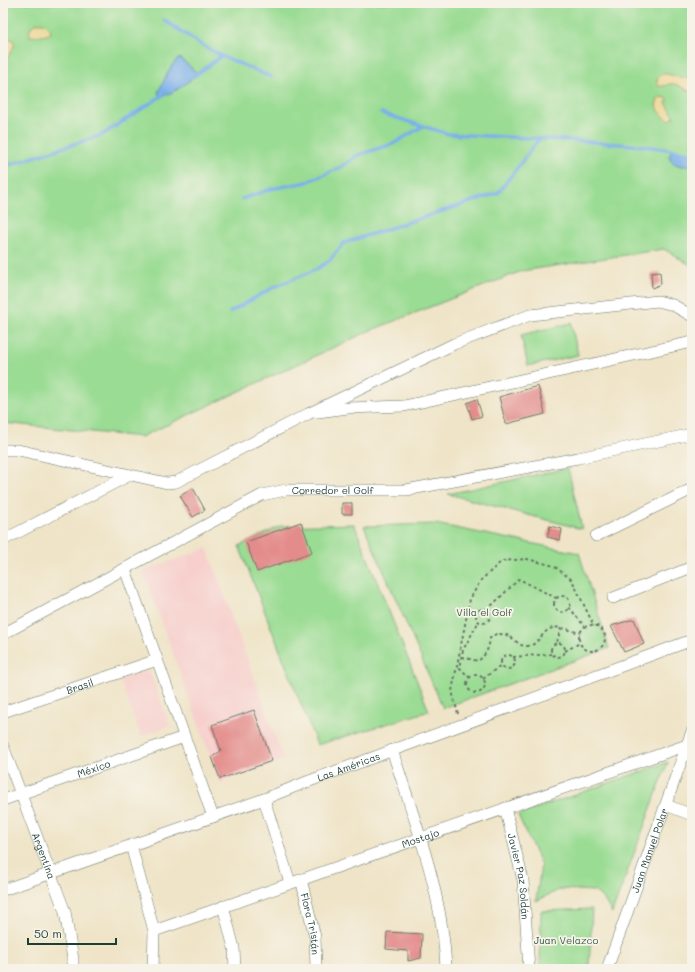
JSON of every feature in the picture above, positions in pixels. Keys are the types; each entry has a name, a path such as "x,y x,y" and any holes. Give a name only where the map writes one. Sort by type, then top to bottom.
{"street":[{"path":"3,450 18,450 167,483 176,482 308,414 454,344 530,315 658,301 674,305 692,316"},
{"path":"308,414 348,408 404,406 692,342"},
{"name":"Corredor el Golf","path":"3,634 262,495 286,490 406,490 578,458 692,434"},
{"path":"3,459 18,450"},
{"path":"3,540 130,475"},
{"path":"596,536 692,489"},
{"path":"613,598 692,567"},
{"path":"125,569 213,816"},
{"name":"Las Américas","path":"3,890 264,799 392,750 692,640"},
{"name":"Brasil","path":"3,712 157,660"},
{"name":"Juan Manuel Polar","path":"607,969 692,731"},
{"name":"México","path":"3,800 184,737"},
{"name":"Mostajo","path":"154,930 687,745"},
{"name":"Argentina","path":"3,746 64,912 73,959 73,969"},
{"path":"392,750 435,889 445,944 446,969"},
{"name":"Flora Tristán","path":"264,799 290,883"},
{"path":"666,805 692,815"},
{"name":"Javier Paz Soldán","path":"505,808 523,880 529,969"},
{"path":"131,845 154,930 153,969"},
{"name":"Flora Tristán","path":"301,879 315,937 316,969"},
{"path":"224,906 234,948 234,969"}],"path":[{"path":"461,725 452,691 470,599 481,580 502,561 526,558 554,566 572,580 594,626"},
{"path":"470,678 459,667 463,650 479,621 477,618 477,613 480,610 487,610 519,579 556,598 561,596 566,598 570,602 569,607 564,612 557,610 554,606 556,598"},
{"path":"569,607 585,627"},
{"path":"479,621 485,622 489,620 490,616 487,610"},
{"path":"594,626 602,630 604,633 604,642 602,646 595,651 586,650 580,643 580,633 585,627 594,626"},
{"path":"462,657 478,661 484,656 489,647 490,638 496,634 510,636 520,644 527,646 534,643 545,632 552,628 561,628 580,633"},
{"path":"552,654 550,650 551,646 557,642 561,628"},
{"path":"557,642 563,645 565,651"},
{"path":"483,679 501,665 501,660 508,655 513,658 552,654 556,657 561,657 565,651 580,643"},
{"path":"501,665 504,669 510,669 514,664 513,658"},
{"path":"476,675 483,679 485,684 481,691 476,692 469,688 468,683 470,678 476,675"}],"shaded area":[{"path":"207,548 284,760 220,783 143,571"},
{"path":"149,670 170,726 141,736 120,680"}],"green space":[{"path":"3,3 692,3 692,266 664,249 522,271 369,331 141,437 3,423"},
{"path":"571,323 578,355 528,366 521,335"},
{"path":"568,468 582,529 448,494"},
{"path":"354,524 429,711 317,745 239,546 281,526"},
{"name":"Villa el Golf","path":"436,524 579,553 609,648 443,708 364,526"},
{"path":"668,762 612,913 603,898 594,891 561,889 536,901 541,865 518,815"},
{"name":"Juan Velazco","path":"592,909 589,969 540,969 541,911"}],"sand":[{"path":"36,23 44,23 50,29 51,33 41,36 30,36 30,28"},
{"path":"11,39 14,41 14,46 8,58 3,58 3,41"},
{"path":"662,74 692,80 692,92 673,84 662,86 657,85 659,76"},
{"path":"662,97 667,98 668,100 666,103 674,116 670,120 660,113 656,106 658,99"}],"water":[{"path":"180,58 194,70 197,75 175,91 160,97 158,92 173,64"},
{"path":"672,151 692,153 692,164 683,166 677,165 670,159 669,156"}],"building":[{"path":"660,272 661,284 652,288 651,273"},
{"path":"538,386 545,414 506,424 499,397"},
{"path":"477,399 482,416 472,419 467,403"},
{"path":"193,488 205,510 193,517 180,496"},
{"path":"342,503 352,503 352,514 342,514"},
{"path":"301,522 312,552 257,572 246,542"},
{"path":"550,526 562,529 560,540 547,537"},
{"path":"634,619 644,644 624,652 611,626"},
{"path":"254,710 272,761 220,779 212,757 221,751 212,725"},
{"path":"387,932 422,934 421,958 408,961 408,951 386,949"}],"waterway":[{"path":"164,20 200,44 222,56 271,77"},
{"path":"194,76 222,56"},
{"path":"3,167 102,135 163,95"},
{"path":"381,113 448,134 567,140 645,146 692,153"},
{"path":"242,199 271,189 307,182 341,167 358,155 393,144 423,126"},
{"path":"230,312 274,287 315,270 329,261 344,243 498,193 539,139"}]}
